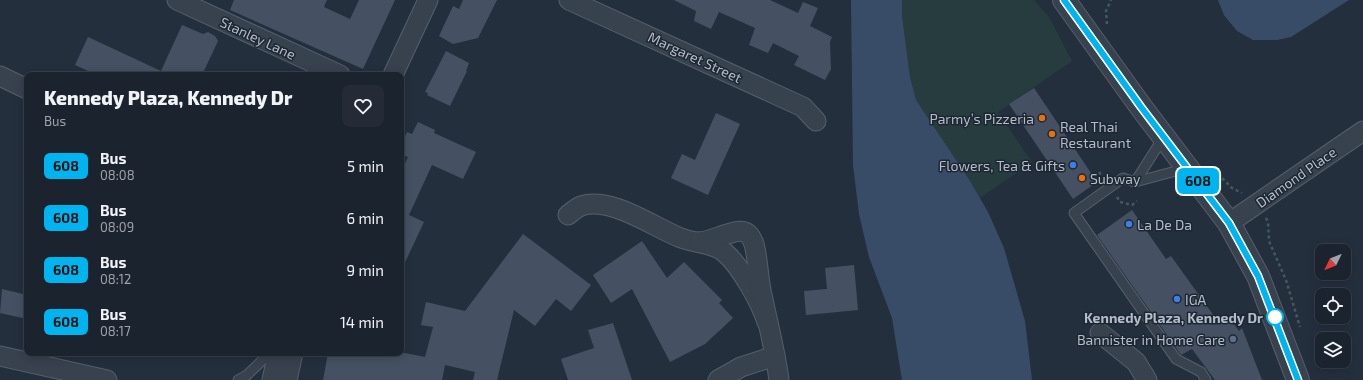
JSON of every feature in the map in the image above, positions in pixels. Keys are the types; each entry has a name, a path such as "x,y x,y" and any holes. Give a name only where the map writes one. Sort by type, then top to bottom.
{"street":[{"name":"Stanley Lane","path":"177,0 333,72"},
{"path":"394,72 428,0"},
{"name":"Margaret Street","path":"569,0 803,107 816,121"},
{"path":"1073,3 1141,107 1229,223 1258,276 1298,380"},
{"path":"0,76 24,88"},
{"name":"Diamond Place","path":"1229,223 1363,131"},
{"path":"568,215 577,208 585,205 606,205 691,241 717,248 728,256 758,300 767,322"},
{"path":"691,241 706,242 740,231 750,235 754,247 767,322 776,356 778,380"},
{"path":"1100,333 1136,362 1147,380"},
{"path":"0,356 108,380"},
{"path":"272,380 277,356"},
{"path":"287,380 292,356"},
{"path":"718,380 742,367 776,356"}],"lane":[{"path":"1135,182 1164,136"},
{"path":"1188,168 1135,182 1123,178 1074,213 1176,359 1201,372 1206,380"},
{"path":"238,380 247,375 267,356"}],"path":[{"path":"1106,11 1111,0"},
{"path":"1117,197 1120,202 1132,205 1137,202"},
{"path":"1263,211 1268,222 1269,241 1286,280 1301,330"}],"green space":[{"path":"902,0 1034,0 1049,17 1072,61 998,112 1032,162 980,198 916,100 910,77 902,16"}],"water":[{"path":"851,0 902,0 902,16 910,77 916,100 970,181 988,212 1004,248 1025,321 1032,380 902,380 892,318 869,257 859,214 853,165"},
{"path":"1218,0 1349,0 1291,37 1277,40 1253,40 1237,31 1224,15"}],"building":[{"path":"234,0 327,0 324,7 350,19 359,0 395,0 363,69 230,10"},
{"path":"463,0 497,0 478,38 453,44 439,36 453,6 459,9"},
{"path":"674,0 770,0 798,13 803,2 818,8 810,26 832,37 830,42 831,69 825,80 794,65 799,56 773,43 768,53 749,45 755,28 719,12 711,29 694,21 696,11"},
{"path":"182,25 203,34 208,32 215,36 218,41 203,72 90,72 75,65 88,37 161,71"},
{"path":"446,51 469,63 467,71 450,106 427,95 428,93 425,92"},
{"path":"1034,88 1097,182 1073,199 1009,104"},
{"path":"716,113 740,124 708,195 671,178 682,154 695,160"},
{"path":"418,122 435,130 434,133 476,152 463,179 432,165 409,215 424,222 404,265 404,166 408,157 404,155 404,138 407,132 412,134"},
{"path":"1132,210 1166,259 1171,256 1219,323 1228,316 1239,331 1242,328 1262,380 1215,380 1192,349 1181,355 1097,235"},
{"path":"523,234 591,285 571,311 556,299 535,326 514,310 497,380 473,380 475,372 445,365 442,380 323,380 327,356 404,356 405,353 425,357 433,327 421,325 426,302 465,311"},
{"path":"642,241 667,278 684,262 722,300 719,303 733,318 705,344 670,362 632,289 611,303 593,275"},
{"path":"854,265 858,310 806,315 804,291 827,289 825,268"},
{"path":"2,289 24,294 24,318 0,313"},
{"path":"613,323 632,380 568,380 561,359 594,348 588,330"}],"bus line":[{"name":"608","path":"1064,0 1072,9 1141,107 1229,223 1258,276 1298,380"}],"place":[{"name":"Parmy’s Pizzeria","path":"1042,118"},
{"name":"Real Thai Restaurant","path":"1052,134"},
{"name":"Flowers, Tea & Gifts","path":"1073,165"},
{"name":"Subway","path":"1082,178"},
{"name":"La De Da","path":"1129,224"},
{"name":"IGA","path":"1177,299"},
{"name":"Kennedy Plaza, Kennedy Dr","path":"1275,317"},
{"name":"Bannister in Home Care","path":"1233,339"}]}
